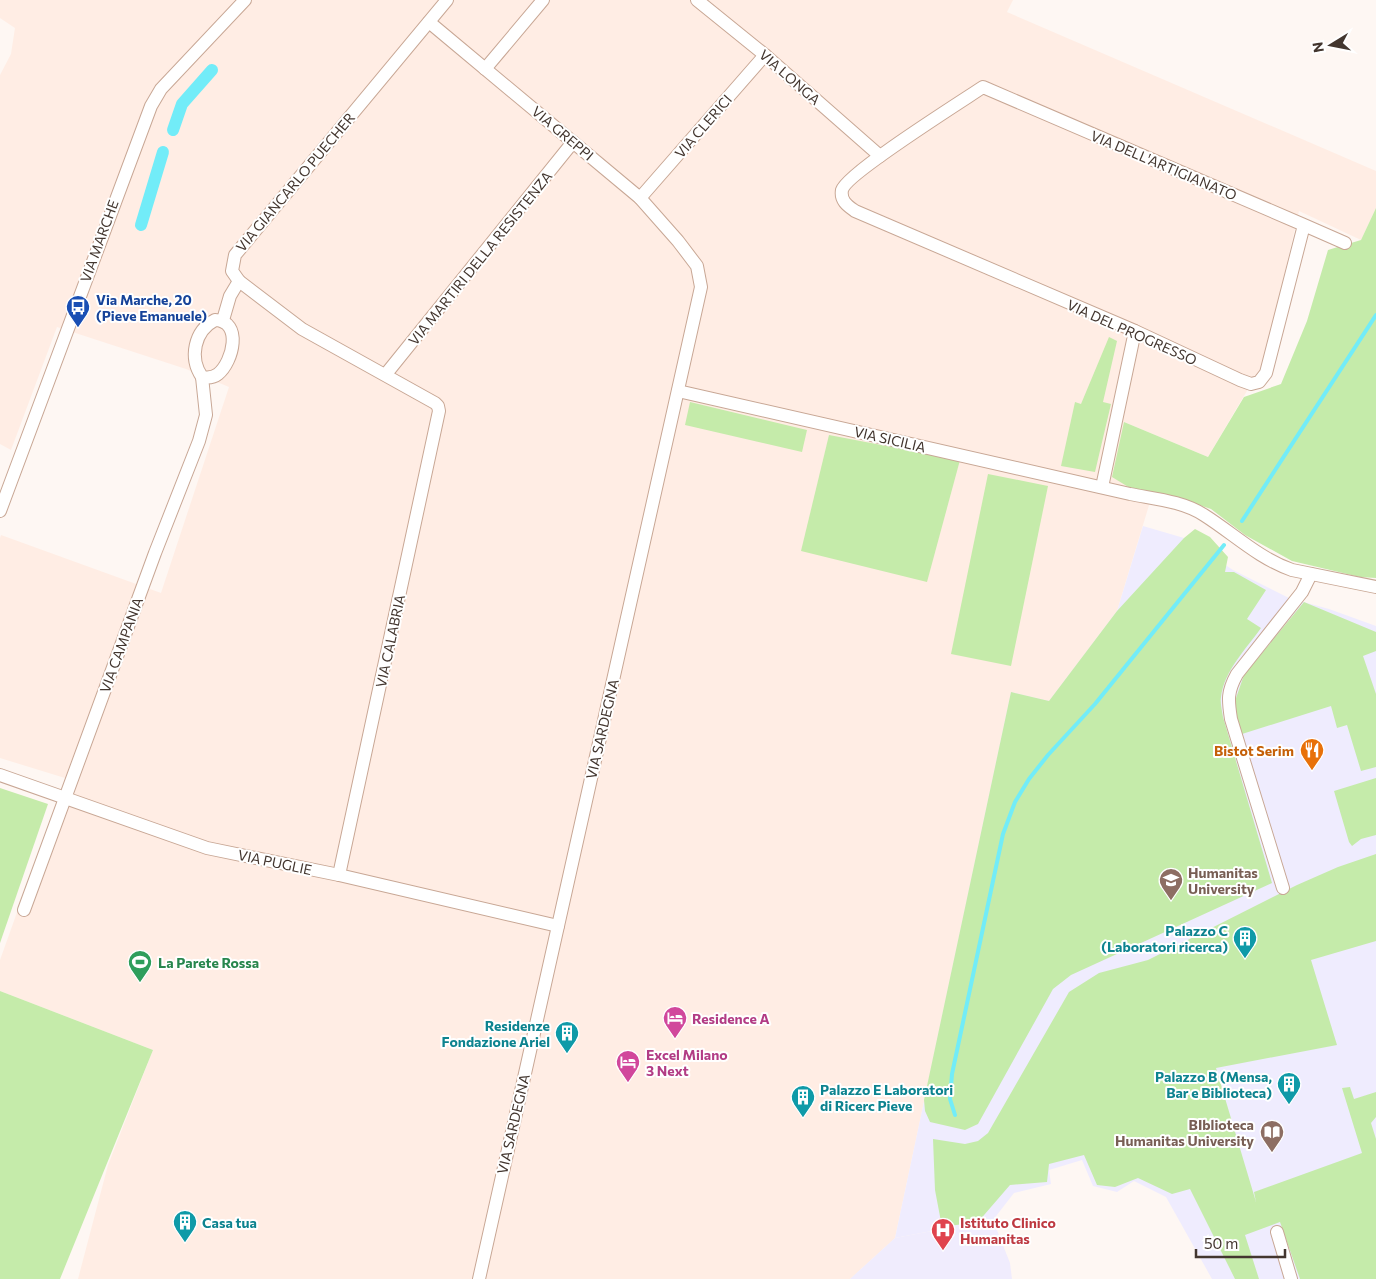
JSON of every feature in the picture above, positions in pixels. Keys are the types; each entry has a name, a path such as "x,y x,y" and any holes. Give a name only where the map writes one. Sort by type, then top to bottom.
{"street":[{"name":"VIA MARCHE","path":"0,511 147,113 162,89 245,0"},
{"name":"VIA GIANCARLO PUECHER","path":"238,281 232,271 235,255 447,0"},
{"path":"486,69 543,0"},
{"name":"VIA LONGA","path":"697,0 766,55 880,156"},
{"name":"VIA GREPPI","path":"430,22 640,198"},
{"name":"VIA CLERICI","path":"640,198 766,55"},
{"name":"VIA DELL'ARTIGIANATO","path":"880,156 983,87 1344,243"},
{"name":"VIA MARTIRI DELLA RESISTENZA","path":"386,374 573,142"},
{"name":"VIA DEL PROGRESSO","path":"880,156 848,181 842,189 842,198 846,205 855,212 1251,384 1259,382 1266,373 1304,225"},
{"name":"VIA SARDEGNA","path":"479,1279 701,287 697,266 640,198"},
{"path":"202,377 209,378 217,375 229,356 233,335 230,326 223,320 230,296 238,281 302,329 386,374"},
{"name":"VIA CAMPANIA","path":"24,910 155,553 199,441 206,415 202,377 197,369 194,354 197,343 206,325 215,320 223,320"},
{"path":"1102,487 1135,332"},
{"name":"VIA CALABRIA","path":"339,875 439,411 435,403 386,374"},
{"name":"VIA SICILIA","path":"678,391 1130,494 1169,501 1188,507 1203,515 1268,560 1286,568 1374,589"},
{"path":"1283,888 1231,719 1228,701 1230,687 1237,674 1302,592 1311,574"},
{"name":"VIA PUGLIE","path":"0,775 207,848 339,875 558,926"},
{"path":"1276,1232 1291,1279"}],"shaded area":[{"path":"0,0 1013,0 1007,12 1376,171 1376,208 1361,240 1299,211 1262,371 1251,384 1208,457 1124,422 1153,492 1117,611 1049,702 1011,693 895,1238 850,1279 78,1279 108,1165 153,1050 0,991 0,960 65,778 0,758 0,538 1,535 161,593 229,387 186,369 57,327 11,450 0,444 0,75 11,54 15,28 0,18"},
{"name":"Humanitas University","path":"1143,526 1184,538 1233,570 1289,598 1329,609 1376,626 1376,1279 1212,1279 1166,1197 1134,1181 1117,1192 1093,1186 1082,1160 1049,1170 1051,1184 1014,1193 993,1220 973,1227 963,1225 895,1238 1011,692 1049,701 1117,611"},
{"name":"Istituto Clinico Humanitas","path":"993,1220 1010,1263 1012,1279 850,1279 895,1238 963,1225 973,1227"}],"green space":[{"path":"1376,208 1376,578 1360,577 1292,561 1245,535 1211,509 1178,498 1130,488 1112,477 1124,422 1208,457 1244,397 1281,384 1307,321 1328,250 1361,240"},
{"path":"1109,337 1117,341 1103,402 1111,404 1095,472 1061,466 1075,402 1081,404"},
{"path":"690,402 807,430 802,452 685,425"},
{"path":"829,435 960,460 927,582 801,551"},
{"path":"988,474 1048,486 1011,666 951,654"},
{"path":"1195,529 1210,537 1228,557 1225,572 1234,572 1266,590 1247,619 1261,628 1226,678 1221,702 1223,717 1272,883 1071,975 1053,989 978,1124 965,1130 930,1122 925,1111 924,1100 1011,692 1049,701 1117,611 1184,538"},
{"path":"1304,602 1376,632 1376,651 1363,656 1376,694 1376,767 1361,771 1347,725 1337,728 1331,706 1242,734 1236,716 1236,698 1244,675"},
{"path":"1376,778 1376,835 1361,839 1352,846 1349,842 1334,791"},
{"path":"0,788 48,804 0,943"},
{"path":"1376,854 1376,941 1311,960 1337,1045 1216,1068 1256,1202 1254,1192 1362,1153 1342,1088 1350,1087 1354,1099 1376,1092 1376,1117 1371,1123 1376,1139 1376,1279 1300,1279 1280,1222 1245,1235 1259,1279 1235,1279 1190,1189 1172,1194 1138,1178 1115,1187 1097,1185 1084,1155 1049,1164 1047,1182 1010,1185 978,1222 942,1227 935,1190 933,1139 965,1144 978,1141 988,1133 1069,992 1099,973 1148,960 1297,885 1338,867"},
{"path":"0,991 153,1050 60,1279 0,1279"}],"waterway":[{"path":"173,130 182,104 212,70"},
{"path":"141,225 163,152"},
{"path":"1242,521 1376,315"},
{"path":"955,1115 950,1099 952,1074 1003,834 1015,802 1029,779 1048,755 1095,704 1224,545"}],"place":[{"name":"Via Marche, 20 (Pieve Emanuele)","path":"78,328"},
{"name":"Bistot Serim","path":"1312,771"},
{"name":"Humanitas University","path":"1171,901"},
{"name":"Palazzo C (Laboratori ricerca)","path":"1245,959"},
{"name":"La Parete Rossa","path":"140,983"},
{"name":"Residence A","path":"675,1039"},
{"name":"Residenze Fondazione Ariel","path":"567,1054"},
{"name":"Excel Milano 3 Next","path":"628,1083"},
{"name":"Palazzo B (Mensa, Bar e Biblioteca)","path":"1289,1105"},
{"name":"Palazzo E Laboratori di Ricerc Pieve","path":"803,1118"},
{"name":"BIblioteca Humanitas University","path":"1272,1153"},
{"name":"Casa tua","path":"185,1243"},
{"name":"Istituto Clinico Humanitas","path":"943,1251"}]}
